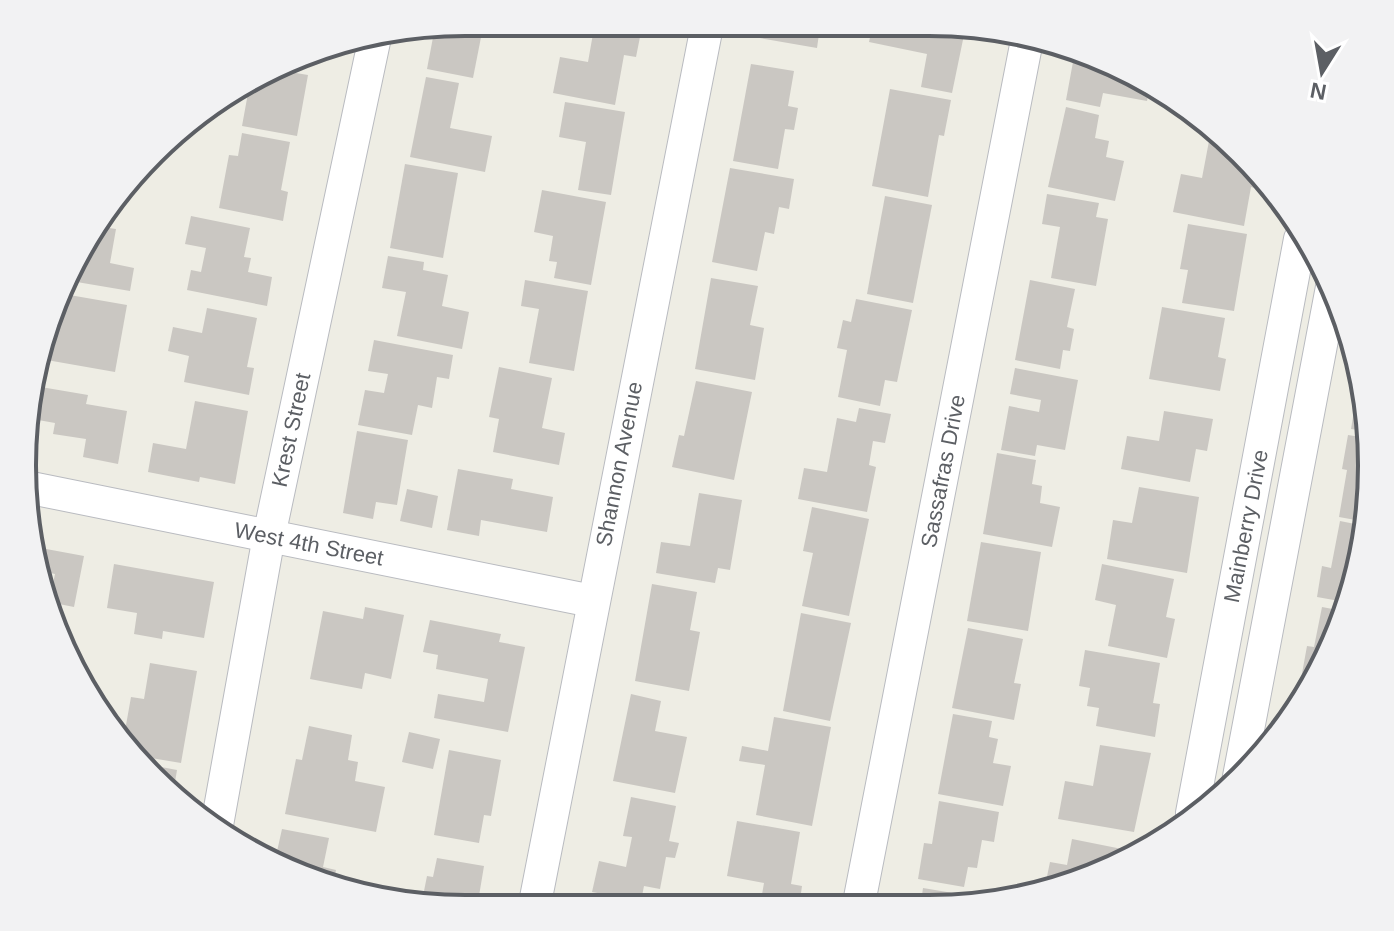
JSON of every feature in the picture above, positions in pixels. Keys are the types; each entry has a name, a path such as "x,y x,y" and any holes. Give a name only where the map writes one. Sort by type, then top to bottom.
{"street":[{"name":"Shannon Avenue","path":"537,895 705,36"},
{"name":"Krest Street","path":"218,817 269,536 373,46"},
{"name":"Sassafras Drive","path":"861,895 1026,47"},
{"name":"Mainberry Drive","path":"1194,803 1298,248"},
{"name":"Mainberry Drive","path":"1243,758 1328,309"},
{"name":"West 4th Street","path":"37,489 592,601"}],"building":[{"path":"481,36 473,78 427,69 433,37"},
{"path":"593,36 640,36 636,57 624,55 615,105 553,93 560,57 588,62"},
{"path":"754,36 819,36 817,48"},
{"path":"870,36 963,38 952,93 921,87 927,54 869,42"},
{"path":"1073,61 1118,80 1148,97 1147,101 1103,93 1100,107 1066,100"},
{"path":"751,64 794,71 788,106 798,108 794,130 785,129 778,169 733,161"},
{"path":"293,73 308,75 297,136 242,126 247,96"},
{"path":"426,77 459,83 450,128 492,136 485,172 410,157"},
{"path":"890,89 951,100 944,136 939,135 928,197 872,186"},
{"path":"565,102 625,112 611,195 578,190 586,142 559,137"},
{"path":"1066,107 1099,115 1095,138 1109,141 1106,157 1124,161 1115,201 1048,187"},
{"path":"242,133 290,142 281,190 288,192 283,221 219,208 229,155 238,156"},
{"path":"1209,141 1256,189 1251,187 1244,226 1173,212 1181,174 1202,178"},
{"path":"405,164 458,173 443,258 390,248"},
{"path":"730,168 794,179 789,209 779,207 774,234 765,232 757,271 712,262"},
{"path":"542,190 606,202 591,285 554,278 557,262 549,261 553,236 534,232"},
{"path":"1047,194 1099,203 1096,217 1108,219 1096,286 1051,278 1060,227 1042,224"},
{"path":"885,196 932,205 913,303 867,294"},
{"path":"191,216 250,228 244,257 251,258 248,272 272,277 267,306 187,290 191,270 201,272 206,248 185,244"},
{"path":"1188,224 1247,234 1234,311 1182,303 1188,270 1180,269"},
{"path":"108,228 116,229 110,263 134,268 130,291 77,282"},
{"path":"388,256 424,262 423,270 448,275 442,306 469,312 462,349 397,336 406,292 382,288"},
{"path":"711,278 758,286 750,325 764,328 755,380 695,369"},
{"path":"525,280 588,291 574,371 529,363 539,309 521,306"},
{"path":"1030,280 1075,289 1067,327 1074,329 1070,351 1063,350 1060,369 1015,360"},
{"path":"71,295 127,305 115,372 49,360"},
{"path":"856,299 912,310 897,382 885,380 880,406 838,397 847,350 837,348 843,320 851,322"},
{"path":"1162,307 1225,318 1218,357 1226,359 1220,391 1149,379"},
{"path":"207,308 257,318 247,367 254,368 249,395 184,382 189,356 168,351 173,327 202,333"},
{"path":"374,340 453,355 449,379 437,377 432,408 418,405 412,435 358,425 365,390 384,393 388,374 368,371"},
{"path":"499,367 552,378 542,428 565,433 559,465 493,452 499,419 489,417"},
{"path":"1015,368 1078,380 1065,450 1037,445 1035,456 1001,450 1009,406 1039,412 1041,400 1010,394"},
{"path":"696,381 752,392 734,480 672,467 679,435 684,436"},
{"path":"43,387 88,395 86,404 127,411 118,464 83,457 86,439 53,434 55,423 39,420"},
{"path":"195,401 248,411 235,484 200,477 199,482 148,472 153,443 186,449"},
{"path":"859,408 891,414 885,443 873,441 869,465 876,467 867,512 798,499 804,468 827,472 837,418 856,422"},
{"path":"1354,410 1356,430 1351,429"},
{"path":"1164,411 1213,419 1207,451 1196,449 1190,482 1121,469 1127,436 1159,441"},
{"path":"357,431 408,440 397,505 376,502 373,519 343,513"},
{"path":"1348,435 1357,436 1354,520 1339,517 1347,470 1342,469"},
{"path":"997,453 1036,460 1032,484 1042,486 1040,503 1060,507 1052,547 983,534"},
{"path":"458,469 513,479 511,489 553,497 547,532 481,520 479,536 447,530"},
{"path":"1139,487 1199,497 1187,573 1107,559 1113,520 1132,523"},
{"path":"407,489 438,496 432,528 400,521"},
{"path":"699,493 742,500 730,570 718,568 715,583 656,573 661,542 690,546"},
{"path":"812,507 869,519 849,616 802,606 813,553 803,551"},
{"path":"1340,521 1354,524 1336,600 1317,597 1322,566 1331,568"},
{"path":"981,542 1041,552 1028,631 967,621"},
{"path":"44,549 84,556 74,607 59,604 53,584 55,574 50,573"},
{"path":"114,564 214,582 204,638 163,631 162,639 134,634 137,613 107,608"},
{"path":"1102,564 1174,579 1166,617 1175,619 1167,658 1108,646 1116,605 1095,600"},
{"path":"652,584 697,592 690,630 700,632 689,691 635,681"},
{"path":"365,607 404,615 391,679 365,673 362,689 310,679 323,611 363,619"},
{"path":"1322,607 1333,609 1301,678 1307,646 1314,647"},
{"path":"801,613 851,623 830,721 783,711"},
{"path":"430,620 501,634 499,642 525,647 508,732 434,718 438,694 484,702 488,679 436,669 438,655 423,652"},
{"path":"968,628 1023,639 1014,683 1021,684 1014,720 952,708"},
{"path":"1085,650 1160,663 1153,703 1160,704 1155,737 1096,726 1099,708 1087,706 1090,688 1079,686"},
{"path":"150,663 197,671 181,763 152,758 126,728 131,697 144,699"},
{"path":"631,694 661,701 655,731 687,737 675,793 613,781"},
{"path":"953,714 992,721 989,737 998,739 993,763 1011,766 1003,806 938,794"},
{"path":"774,717 831,727 812,826 756,815 765,765 739,761 742,746 768,751"},
{"path":"309,726 352,735 348,760 358,762 355,781 385,787 376,832 285,814 296,759 302,760"},
{"path":"409,732 440,739 433,769 402,762"},
{"path":"1100,745 1151,753 1134,832 1058,819 1065,781 1093,786"},
{"path":"449,750 501,760 491,816 484,815 479,843 434,835"},
{"path":"160,767 177,770 175,781"},
{"path":"631,797 676,806 669,841 679,843 675,858 666,857 660,889 644,886 642,895 592,892 599,861 626,867 632,837 623,836"},
{"path":"939,801 999,812 994,842 982,840 977,868 968,867 964,887 918,879 924,843 932,844"},
{"path":"737,821 800,832 791,884 802,886 801,895 762,895 764,883 727,876"},
{"path":"282,829 329,838 323,867 336,870 335,874 301,862 277,851"},
{"path":"1072,839 1122,849 1047,878 1050,862 1067,865"},
{"path":"437,858 484,866 479,895 424,893 427,876 433,877"},
{"path":"923,888 958,894 928,895 922,895"}]}
